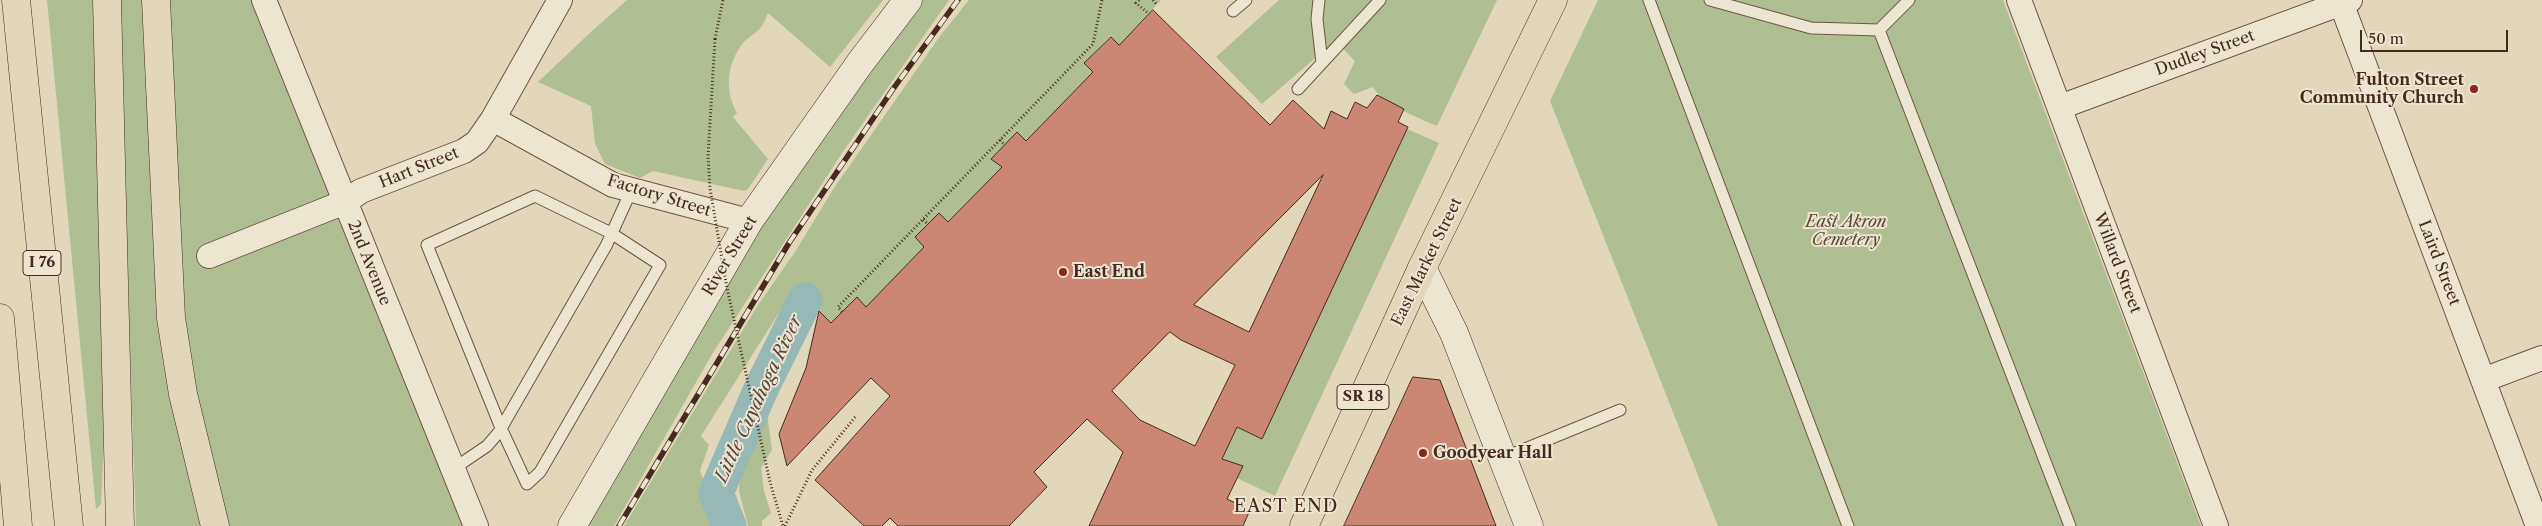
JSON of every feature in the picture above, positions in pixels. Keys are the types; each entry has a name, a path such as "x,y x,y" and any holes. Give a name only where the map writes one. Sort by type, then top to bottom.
{"main road":[{"name":"I 76","path":"16,0 69,526"},
{"path":"107,0 120,526"},
{"path":"156,0 171,318 183,394 215,526"},
{"name":"East Market Street","path":"1304,526 1422,268 1553,0"},
{"path":"0,318 18,526"},
{"path":"0,449 13,526"}],"street":[{"name":"2nd Avenue","path":"264,0 476,526"},
{"name":"Hart Street","path":"209,256 345,202 361,191 464,151 477,142 493,119 560,0"},
{"name":"River Street","path":"572,526 749,221 860,63 908,0"},
{"name":"Willard Street","path":"2019,0 2216,526"},
{"name":"Dudley Street","path":"2060,107 2344,1"},
{"name":"Laird Street","path":"2344,1 2538,526"},
{"name":"Factory Street","path":"493,119 593,175 631,191 749,221"},
{"path":"1422,268 1454,333 1529,526"},
{"path":"2483,380 2542,358"}],"lane":[{"path":"1233,11 1246,0"},
{"path":"1319,0 1317,19 1322,63"},
{"path":"1298,89 1380,0"},
{"path":"1649,0 1848,526"},
{"path":"1710,0 1811,28 1879,30 1909,0"},
{"path":"1879,30 2070,526"},
{"path":"453,469 487,446 501,428 611,233 631,191"},
{"path":"536,196 611,233 660,265 540,472 527,484 501,428 427,245 536,196"},
{"path":"1503,458 1620,410"}],"path":[{"path":"723,0 715,39 708,156 710,190 725,279 770,482 784,526"},
{"path":"842,312 838,307 1092,46 1102,0"},
{"path":"1139,0 1136,3 1149,14"},
{"path":"1153,0 1157,5"},
{"path":"1092,46 1096,51"},
{"path":"1000,140 1005,145"},
{"path":"923,220 928,224"},
{"path":"784,526 812,470 856,416"}],"green space":[{"path":"47,0 94,0 104,440 101,504 96,509"},
{"path":"118,0 145,0 155,280 174,407 206,526 136,526"},
{"path":"170,0 251,0 464,526 229,526 201,421 187,338 175,194"},
{"path":"627,0 883,0 830,67 768,13 759,29 743,43 733,59 729,77 730,95 737,113 733,117 768,159 748,189 744,191 653,171 640,178 605,164 595,144 591,106 538,82"},
{"path":"921,0 949,0 842,153 711,356 614,526 588,526 739,254"},
{"path":"969,0 1161,0 1119,45 1110,37 1084,63 1093,72 1026,141 1017,132 992,159 1002,167 948,222 939,213 915,237 924,247 866,307 856,298 831,323 794,289 701,436 709,445 700,471 721,526 624,526 758,305 795,252 832,191 940,36"},
{"path":"1279,0 1497,0 1437,126 1392,105 1373,87 1354,94 1344,84 1355,61 1335,41 1262,104 1216,57"},
{"name":"East Akron Cemetery","path":"1598,0 2003,0 2201,526 1718,526 1550,101"},
{"path":"1407,129 1439,143 1275,496 1237,478 1243,466 1222,459 1237,427 1261,439"},
{"path":"767,413 772,450 761,468 764,491 771,513 762,521 762,526 748,526 739,491 742,451 749,430"}],"building":[{"name":"East End","path":"1153,10 1270,125 1293,100 1324,129 1331,111 1347,119 1355,102 1367,108 1377,95 1404,109 1398,122 1408,127 1262,439 1237,427 1222,459 1243,466 1227,499 1250,510 1243,526 1089,526 1123,452 1087,419 1034,472 1047,487 1009,526 898,526 890,518 882,526 864,526 815,480 890,396 871,378 787,466 779,434 806,368 819,311 831,323 857,297 866,307 924,247 915,237 939,213 948,222 1002,167 991,159 1017,132 1026,141 1093,72 1084,63 1111,37 1119,45","holes":["1323,175 1249,332 1194,305","1170,332 1181,340 1235,365 1195,446 1140,420 1112,391"]},
{"name":"Goodyear Hall","path":"1413,377 1440,380 1496,526 1344,526"}],"waterway":[{"name":"Little Cuyahoga River","path":"729,526 716,493 761,389 805,300"}],"railway":[{"path":"619,526 789,243 893,89 958,0"}],"place":[{"name":"Fulton Street Community Church","path":"2474,89"},
{"name":"East End","path":"1063,272"},
{"name":"Goodyear Hall","path":"1423,453"}],"district":[{"name":"EAST END","path":"1286,507"}]}
